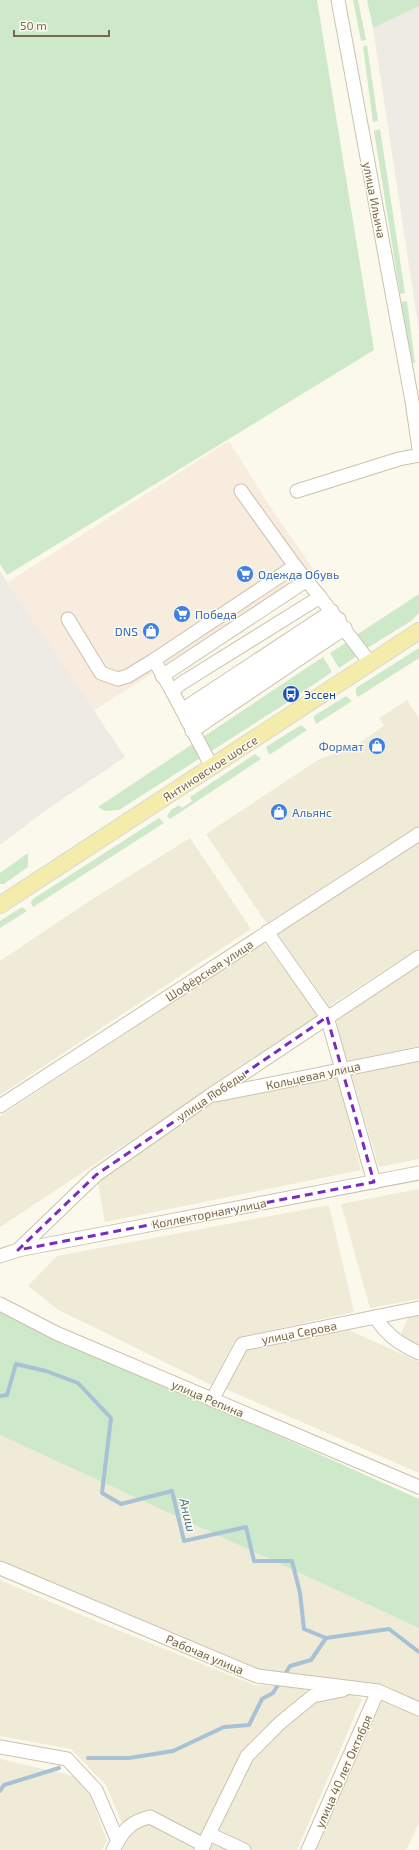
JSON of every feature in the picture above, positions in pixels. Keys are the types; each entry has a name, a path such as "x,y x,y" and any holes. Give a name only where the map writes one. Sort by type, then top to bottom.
{"main road":[{"name":"Янтиковское шоссе","path":"0,905 419,631"}],"street":[{"name":"улица Ильича","path":"338,0 412,401 419,449"},
{"name":"улица Ильича","path":"412,401 419,414"},
{"path":"297,491 399,459 419,455"},
{"path":"212,767 260,650 258,636 257,591 241,491"},
{"path":"68,619 101,673 118,679 128,676 257,591 307,580"},
{"path":"307,580 370,663"},
{"path":"162,676 307,580"},
{"path":"257,591 331,613"},
{"path":"257,591 288,617"},
{"path":"257,591 288,617"},
{"path":"250,677 257,591"},
{"path":"250,677 257,591"},
{"path":"250,677 257,591"},
{"path":"250,677 257,591"},
{"path":"250,677 257,591"},
{"path":"250,677 258,636 288,617 331,613"},
{"path":"250,677 260,650 331,613"},
{"path":"162,676 250,677 331,613"},
{"path":"250,677 331,613"},
{"path":"250,677 331,613"},
{"path":"250,677 288,617"},
{"path":"250,677 288,617"},
{"path":"250,677 258,636"},
{"path":"162,676 179,643"},
{"path":"179,643 250,677"},
{"path":"179,643 250,677"},
{"path":"179,643 250,677"},
{"path":"179,643 250,677"},
{"path":"179,643 250,677"},
{"name":"Шофёрская улица","path":"0,1106 419,834"},
{"path":"267,932 328,1017 374,1182"},
{"name":"улица Победы","path":"18,1250 96,1175 208,1097 419,957"},
{"name":"Кольцевая улица","path":"208,1097 419,1054"},
{"name":"Коллекторная улица","path":"0,1256 18,1250 419,1173"},
{"name":"улица Репина","path":"0,1304 56,1332 212,1400 419,1487"},
{"name":"улица Серова","path":"212,1400 242,1344 419,1308"},
{"path":"375,1317 384,1331 398,1343 419,1353"},
{"name":"Рабочая улица","path":"0,1568 257,1676 378,1691 419,1709"},
{"path":"204,1843 247,1756 281,1722 313,1696 354,1688"},
{"name":"улица 40 лет Октября","path":"308,1850 378,1691"},
{"path":"0,1747 67,1759 96,1790 116,1845"},
{"path":"116,1845 129,1826 137,1820 150,1817 204,1843 244,1850"}],"highlighted area":[{"path":"327,1017 374,1182 18,1250 96,1175"}],"shaded area":[{"path":"419,6 419,331 373,28"},
{"path":"229,441 267,502 314,570 93,711 8,582"},
{"path":"0,571 125,757 46,810 0,845"},
{"path":"407,700 419,718 419,827 267,924 206,834 318,760 356,745 384,726 379,718"},
{"path":"190,838 251,929 0,1095 0,961 88,902"},
{"path":"419,842 419,948 329,1006 278,934"},
{"path":"264,943 319,1016 0,1227 0,1116"},
{"path":"419,964 419,1046 348,1061 345,1059 336,1019"},
{"path":"419,1060 419,1159 379,1167 351,1074"},
{"path":"337,1075 361,1170 105,1222 97,1178 210,1102"},
{"path":"419,1189 419,1299 370,1308 341,1204"},
{"path":"329,1205 354,1312 236,1338 211,1385 57,1309 28,1286 57,1256"},
{"path":"419,1314 419,1346 406,1340 401,1333 409,1316"},
{"path":"347,1329 419,1362 419,1473 226,1389 247,1347"},
{"path":"0,1435 419,1628 419,1702 383,1686 257,1670 0,1560"},
{"path":"0,1580 93,1620 254,1685 305,1687 306,1694 241,1755 194,1850 122,1850 128,1838 106,1785 71,1749 0,1736"},
{"path":"350,1694 362,1699 297,1850 207,1850 250,1760 284,1726 316,1701"},
{"path":"383,1699 419,1714 419,1823 406,1850 315,1850"},
{"path":"0,1759 74,1776 89,1793 107,1840 102,1850 0,1850"}],"green space":[{"path":"0,0 317,0 374,350 7,575 0,564"},
{"path":"353,0 358,0 366,40 361,41"},
{"path":"367,0 419,0 419,6 373,28"},
{"path":"367,45 378,121 373,122 363,47"},
{"path":"380,129 405,293 400,294 374,131"},
{"path":"407,301 415,363 411,363 401,302"},
{"path":"419,594 419,613 411,621 364,650 355,636"},
{"path":"350,640 360,654 339,668 330,653"},
{"path":"419,648 419,658 358,697 356,694 356,688"},
{"path":"323,657 332,672 301,693 297,688 284,697 288,702 119,810 105,811 98,807"},
{"path":"346,696 352,701 316,724 314,716"},
{"path":"301,725 307,730 269,755 266,747"},
{"path":"255,754 261,759 170,819 167,816 171,810 179,805 182,808 192,801 190,797"},
{"path":"159,818 164,823 33,907 31,902 33,899"},
{"path":"28,853 28,867 4,884 0,884 0,873"},
{"path":"22,907 27,911 0,928 0,921"},
{"path":"0,1311 419,1499 419,1628 0,1435"}],"waterway":[{"name":"Аниш","path":"0,1396 7,1395 16,1364 46,1371 78,1383 111,1418 102,1493 121,1504 172,1491 184,1541 246,1527 254,1561 292,1561 300,1593 304,1629 326,1638 389,1629 419,1652"},
{"path":"88,1758 129,1758 173,1751 224,1727 249,1725 262,1699 273,1693 290,1666 311,1660 326,1638"},
{"path":"0,1791 4,1785 59,1768"}],"place":[{"name":"Одежда Обувь","path":"245,574"},
{"name":"Победа","path":"182,614"},
{"name":"DNS","path":"151,631"},
{"name":"Эссен","path":"291,694"},
{"name":"Формат","path":"377,746"},
{"name":"Альянс","path":"279,812"}]}
